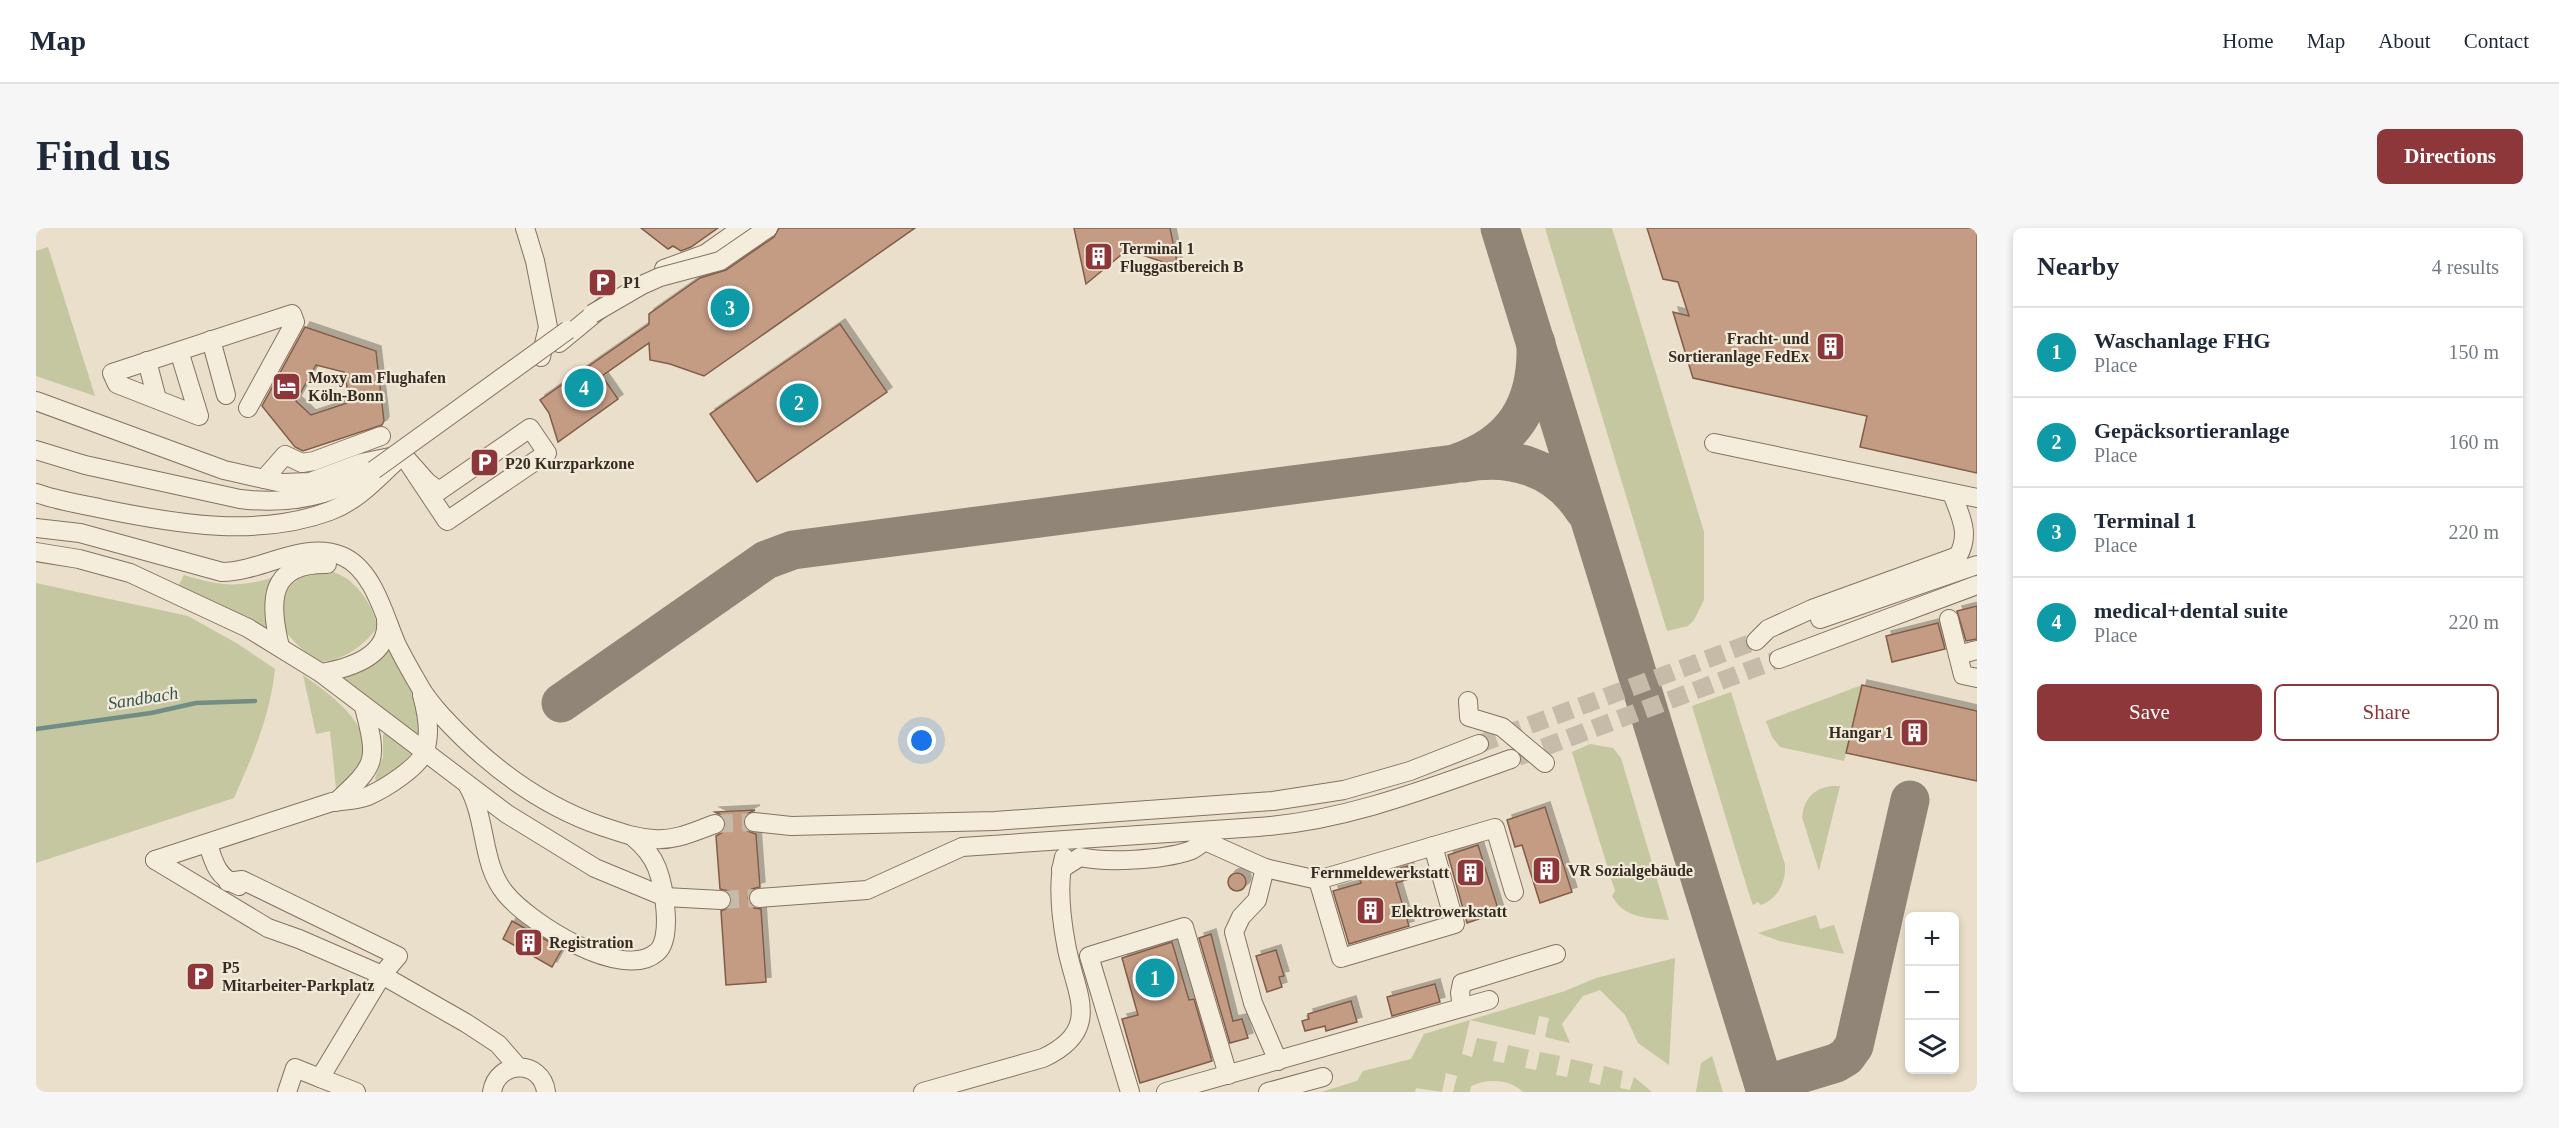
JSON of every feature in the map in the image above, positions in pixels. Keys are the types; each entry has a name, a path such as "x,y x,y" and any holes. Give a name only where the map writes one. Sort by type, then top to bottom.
{"street":[{"path":"525,228 535,261 548,327 541,359"},
{"path":"36,494 131,515 186,524 284,523 330,511 353,499 403,455 541,359 599,310 645,276 705,254 742,228"},
{"path":"36,450 84,465 252,500 288,501 325,494 350,484 374,470 592,314 660,277 720,261 768,228"},
{"path":"179,351 206,419 117,384 112,373 211,340 292,314 295,322 248,408"},
{"path":"211,340 226,394"},
{"path":"147,361 157,399"},
{"path":"36,401 224,470 282,483 310,482 362,463 403,455"},
{"path":"530,428 547,453 447,521 403,455 427,482 439,491 530,428"},
{"path":"264,479 285,455 302,463 314,461 381,436"},
{"path":"1714,444 1977,498"},
{"path":"36,463 84,465"},
{"path":"1952,493 1966,535 1964,546 1958,556 1812,609 1768,629 1756,641 1977,565"},
{"path":"36,528 80,533 222,572 239,572 288,557 326,552 347,559 364,574 420,688 428,722 425,752 408,772 368,796 352,801 336,802 160,859 268,928 300,939 382,975 491,1039 518,1067"},
{"path":"130,573 143,562 145,550"},
{"path":"36,552 79,559 130,573 248,628 321,673 507,814 595,868 665,897 721,900"},
{"path":"280,647 273,617 273,601 283,579 302,567 319,564 330,564 364,574"},
{"path":"1779,659 1977,585"},
{"path":"321,673 350,667 370,655 385,637 386,618"},
{"path":"1949,619 1963,675 1977,678"},
{"path":"1958,655 1977,650"},
{"path":"420,688 452,727 505,776 539,798 580,818 632,836 655,839 673,839 715,824"},
{"path":"1468,701 1469,717 1502,727 1545,764"},
{"path":"336,802 366,774 372,758 372,736 364,707"},
{"path":"754,822 791,826 865,825 1072,816 1274,801 1344,790 1410,771 1479,744"},
{"path":"759,898 867,890 962,847 1280,826 1351,812 1419,792 1511,759"},
{"path":"465,782 475,798 489,858 503,891 518,908 588,950 612,959 638,961 659,951 665,938 665,897 657,868 645,847 632,836"},
{"path":"923,1092 1043,1058 1057,1052 1073,1034 1081,1013 1081,999 1066,945 1061,899 1061,869 1069,840 1072,816"},
{"path":"1235,853 1258,827"},
{"path":"1061,869 1080,857 1097,861 1169,856 1191,850 1205,841 1265,868 1318,880 1495,828 1514,892"},
{"path":"208,844 217,871 228,882 260,894 361,952 382,975"},
{"path":"1318,880 1341,958 1444,928 1455,924 1433,846"},
{"path":"1265,868 1257,900 1241,916 1234,932 1253,1003 1278,1061"},
{"path":"228,882 242,880 398,956 382,975 320,1078"},
{"path":"1130,1092 1089,956 1184,927 1228,1075"},
{"path":"1462,1007 1460,993 1462,983 1556,954"},
{"path":"1166,1092 1489,1000"},
{"path":"492,1092 495,1081 501,1074 518,1067 534,1071 541,1078 546,1092"},
{"path":"287,1092 295,1068 356,1092"},
{"path":"1268,1092 1323,1077"}],"green space":[{"path":"1545,228 1612,228 1704,532 1704,600 1694,620 1688,626 1667,631"},
{"path":"48,247 95,396 36,376 36,251"},
{"path":"331,571 348,580 367,600 378,627 366,641 352,651 328,661 319,662 287,633 282,604 288,587 295,582"},
{"path":"184,575 208,582 228,584 272,578 265,602 267,627 263,629 179,585"},
{"path":"36,583 188,616 238,644 275,669 265,719 234,798 36,863"},
{"path":"386,643 417,701 419,736 337,676"},
{"path":"303,675 348,712 358,726 364,741 363,756 354,772 336,788 330,731 316,734"},
{"path":"1862,685 1844,761 1780,747 1772,737 1766,721"},
{"path":"1731,692 1785,865 1780,889 1761,905 1758,902 1753,905 1749,894 1692,706"},
{"path":"385,733 412,753 394,771 376,781 383,757 383,735"},
{"path":"1590,744 1613,748 1621,758 1669,920 1636,916 1623,909 1612,896 1615,891 1572,752"},
{"path":"1831,786 1840,786 1819,871 1802,817 1810,796 1814,792"},
{"path":"1816,915 1820,929 1834,925 1844,954 1779,941 1758,933"},
{"path":"1675,958 1669,1065 1638,1043 1625,1015 1600,990 1583,996 1562,1024 1570,1043 1545,1037 1549,1018 1539,1016 1535,1035 1470,1020 1462,1054 1472,1057 1477,1038 1497,1042 1493,1061 1504,1063 1508,1045 1529,1050 1525,1068 1536,1070 1540,1052 1560,1056 1556,1075 1567,1077 1571,1059 1593,1064 1589,1082 1600,1085 1604,1066 1623,1071 1620,1088 1630,1090 1634,1077 1652,1092 1523,1092 1512,1084 1491,1081 1471,1086 1470,1092 1453,1092 1457,1076 1446,1073 1442,1092 1416,1088 1415,1092 1321,1092 1357,1081 1363,1071 1411,1059 1424,1034 1565,991 1596,978"},
{"path":"1712,1056 1723,1092 1696,1092 1701,1063"}],"building":[{"path":"641,228 718,228 691,247 681,251 673,246 668,249"},
{"path":"779,228 915,228 704,376 670,364 650,360 649,343 602,376 618,399 558,442 549,413 540,400 649,324 649,314 700,278 726,270 774,237"},
{"name":"Terminal 1 Fluggastbereich B","path":"1074,228 1170,228 1178,267 1127,250 1086,284"},
{"name":"Fracht- und Sortieranlage FedEx","path":"1647,228 1977,228 1977,473 1860,447 1867,416 1693,378 1673,312 1689,316 1678,282 1663,279"},
{"path":"840,324 887,392 757,482 710,414"},
{"name":"Moxy am Flughafen Köln-Bonn","path":"305,327 376,351 384,421 382,425 303,451 295,447 262,406","holes":["316,365 344,372 350,402 311,415 296,401"]},
{"path":"1977,606 1977,639 1966,641 1957,611"},
{"path":"1938,623 1945,649 1892,662 1886,636"},
{"name":"Hangar 1","path":"1862,685 1977,711 1977,781 1846,753"},
{"name":"VR Sozialgebäude","path":"1545,807 1572,892 1540,903 1522,845 1515,847 1507,820"},
{"path":"755,810 745,815 743,821 747,831 756,834 760,887 752,889 748,898 754,908 761,909 766,982 726,985 721,911 730,907 732,900 728,891 720,889 716,836 723,832 726,825 723,816 715,812"},
{"name":"Fernmeldewerkstatt","path":"1478,845 1499,912 1467,923 1448,855"},
{"name":"Elektrowerkstatt","path":"1408,866 1412,878 1396,883 1409,926 1349,944 1333,891 1361,883 1360,880"},
{"path":"1237,873 1243,876 1246,882 1243,888 1237,891 1231,888 1228,882 1231,876"},
{"name":"Registration","path":"512,921 562,949 552,967 503,939"},
{"path":"1211,934 1233,1021 1242,1019 1248,1038 1230,1043 1199,938"},
{"path":"1172,942 1189,1000 1194,999 1212,1061 1140,1083 1122,1019 1138,1015 1122,958"},
{"path":"1276,950 1284,976 1279,977 1282,987 1267,992 1256,956"},
{"path":"1435,984 1440,1002 1392,1016 1387,997"},
{"path":"1351,1001 1357,1022 1326,1031 1325,1026 1305,1031 1302,1021 1309,1019 1308,1014"}],"waterway":[{"name":"Sandbach","path":"36,729 151,713 196,703 255,701"}],"taxiway":[{"path":"1500,228 1766,1092"},
{"path":"561,703 766,560 793,550 1454,464 1475,456 1492,445 1507,433 1518,419 1527,403 1532,385 1536,365 1536,343"},
{"path":"1463,463 1498,460 1531,467 1560,483 1584,510"},
{"path":"1764,1085 1836,1063 1846,1057 1854,1046 1910,800"}],"tunnel":[{"path":"1479,744 1756,641"},
{"path":"1518,757 1779,659"},
{"path":"715,824 754,822"},
{"path":"721,900 759,898"}],"place":[{"name":"Terminal 1 Fluggastbereich B","path":"1099,257"},
{"name":"P1","path":"602,282"},
{"name":"Terminal 1","path":"730,308"},
{"name":"Fracht- und Sortieranlage FedEx","path":"1830,347"},
{"name":"Moxy am Flughafen Köln-Bonn","path":"287,386"},
{"name":"medical+dental suite","path":"584,388"},
{"name":"Gepäcksortieranlage","path":"799,403"},
{"name":"P20 Kurzparkzone","path":"484,463"},
{"name":"Hangar 1","path":"1914,732"},
{"name":"VR Sozialgebäude","path":"1547,870"},
{"name":"Fernmeldewerkstatt","path":"1470,872"},
{"name":"Elektrowerkstatt","path":"1370,911"},
{"name":"Registration","path":"528,942"},
{"name":"P5 Mitarbeiter-Parkplatz","path":"201,976"},
{"name":"Waschanlage FHG","path":"1155,978"}]}
